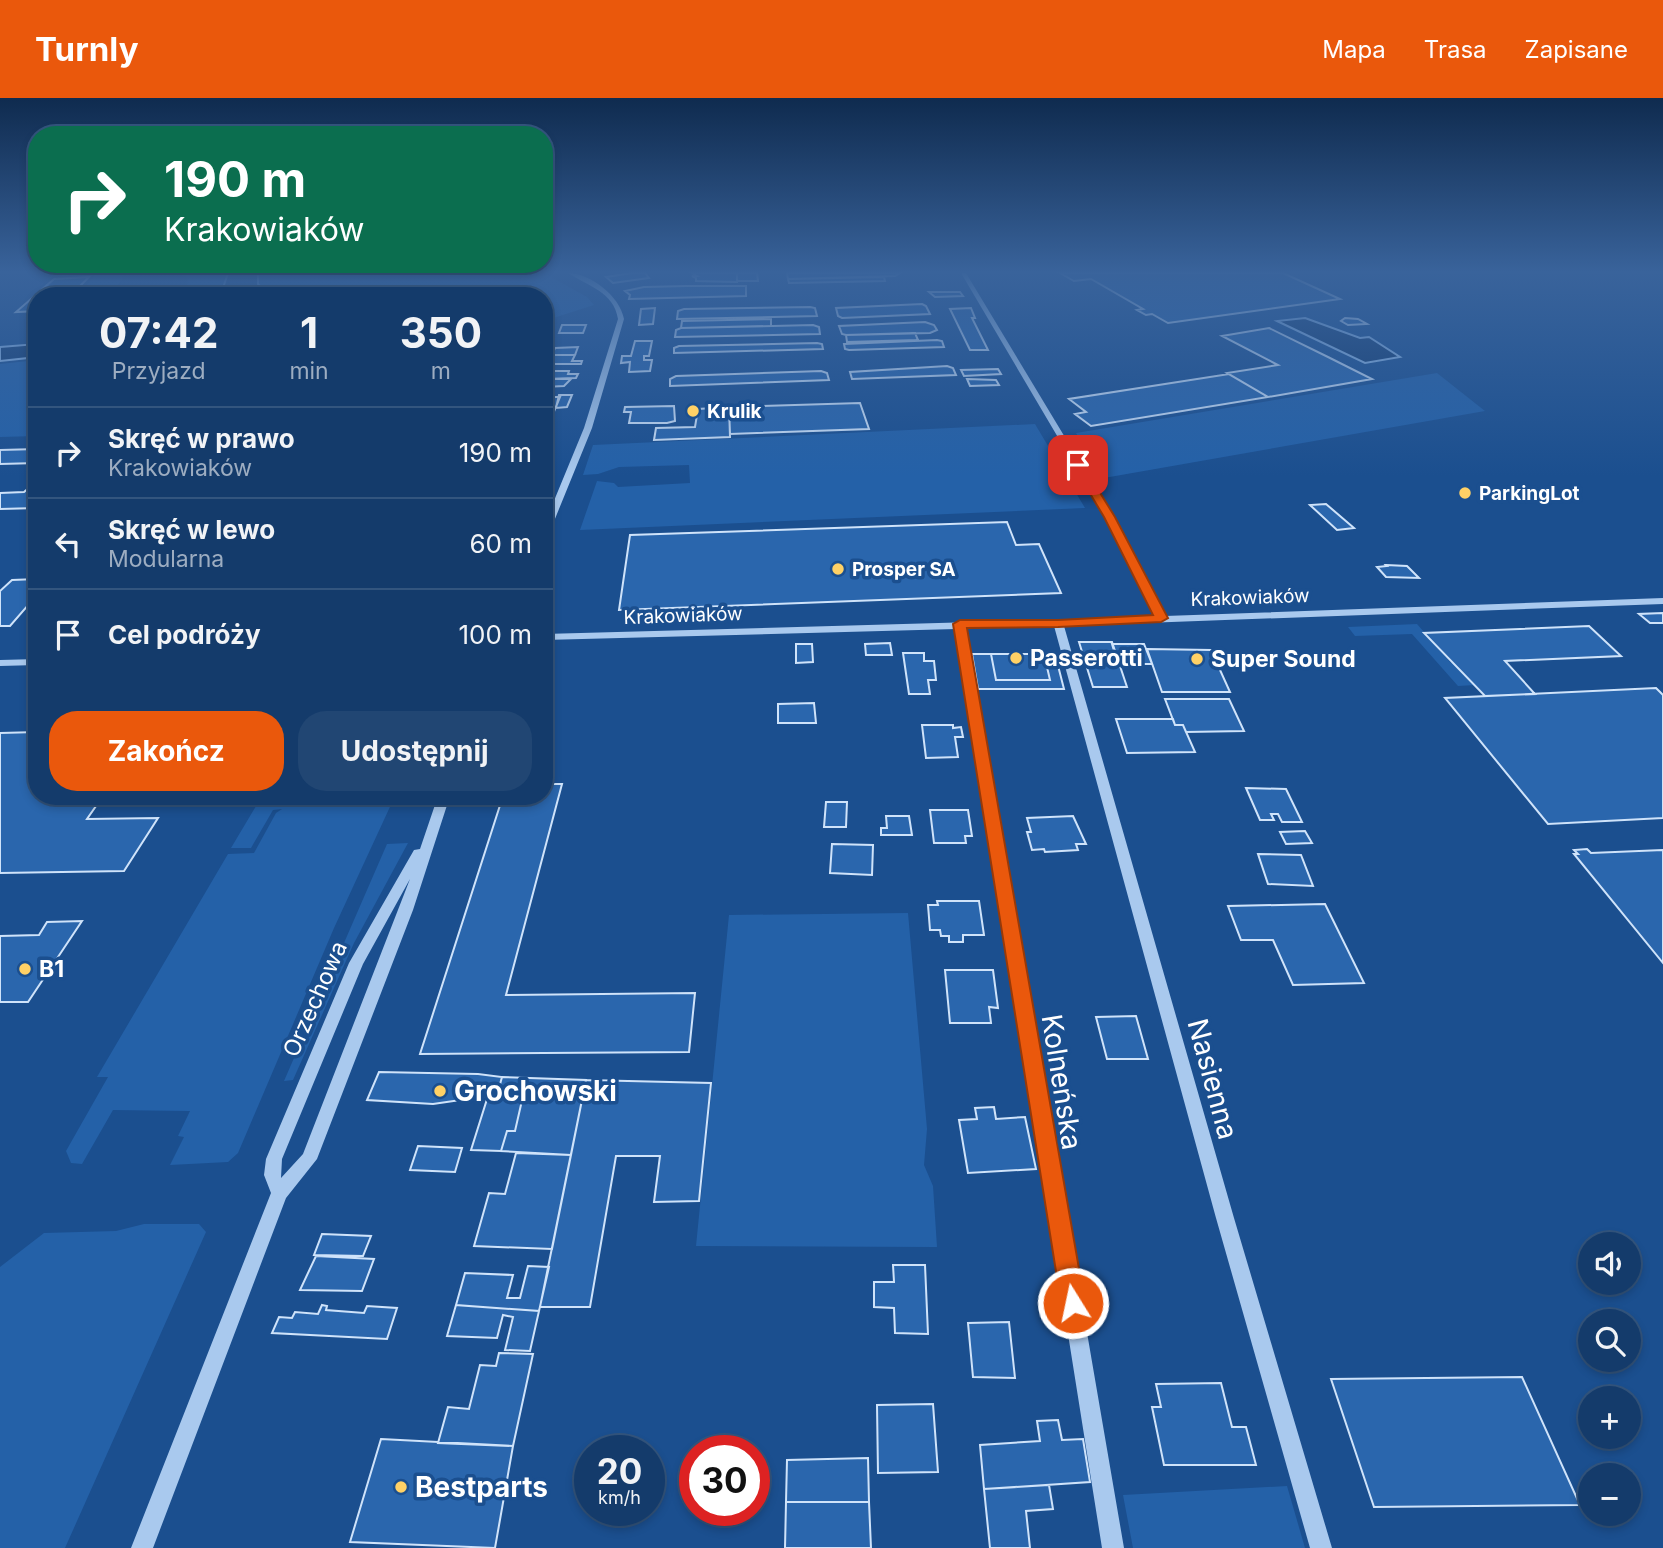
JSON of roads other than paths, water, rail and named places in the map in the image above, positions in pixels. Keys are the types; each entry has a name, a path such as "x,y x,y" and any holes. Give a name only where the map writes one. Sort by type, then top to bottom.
{"street":[{"path":"553,514 588,428 614,341"},
{"path":"1003,341 1109,517 1161,618"},
{"name":"Krakowiaków","path":"553,637 1058,623 1663,601"},
{"name":"Nasienna","path":"1058,623 1231,1241 1321,1548"},
{"name":"Kolneńska","path":"960,624 1113,1548"},
{"path":"0,663 28,662"},
{"name":"Orzechowa","path":"142,1548 279,1192 309,1159 406,910 441,805"},
{"name":"Orzechowa","path":"279,1192 272,1175 274,1159 337,1005 384,910 429,835"}],"place":[{"name":"Krulik","path":"693,411"},
{"name":"ParkingLot","path":"1465,493"},
{"name":"Prosper SA","path":"838,569"},
{"name":"Passerotti","path":"1016,658"},
{"name":"Super Sound","path":"1197,659"},
{"name":"B1","path":"25,969"},
{"name":"Grochowski","path":"440,1091"},
{"name":"Bestparts","path":"401,1487"}]}
